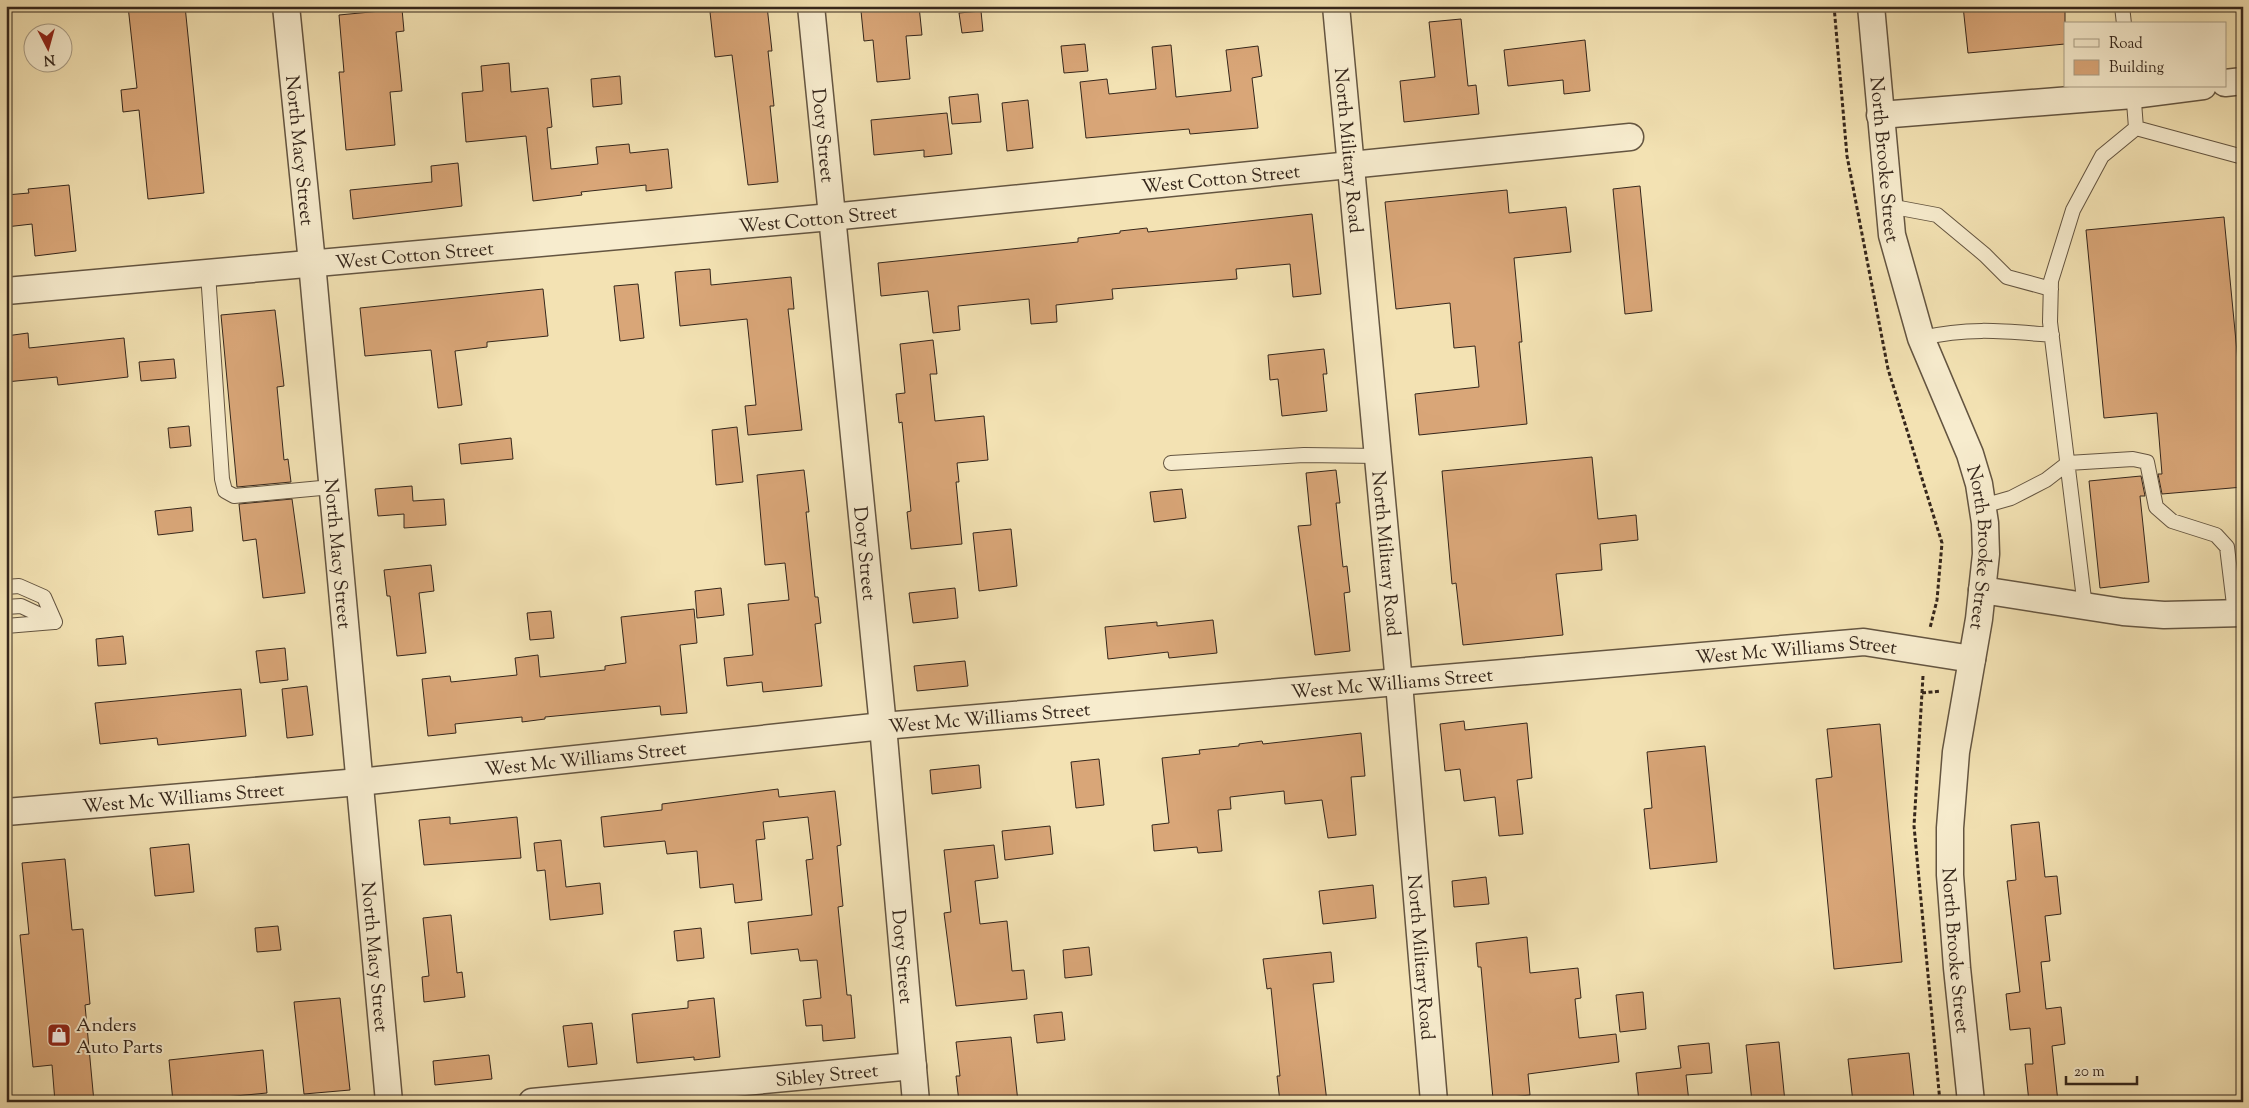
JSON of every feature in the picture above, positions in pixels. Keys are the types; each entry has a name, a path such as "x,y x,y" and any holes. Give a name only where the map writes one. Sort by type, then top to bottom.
{"street":[{"name":"North Macy Street","path":"286,6 312,263 358,782 389,1102"},
{"name":"Doty Street","path":"811,6 883,726 916,1102"},
{"name":"North Military Road","path":"1336,6 1399,683 1434,1102"},
{"name":"North Brooke Street","path":"1871,6 1892,235 1921,338 1970,454 1983,506 1986,554 1972,659 1956,752 1950,828 1950,875 1971,1102"},
{"path":"2226,84 2243,81"},
{"path":"1880,115 2175,88"},
{"name":"West Cotton Street","path":"6,291 831,217 1630,137"},
{"path":"1982,590 2085,607 2154,615 2239,613"},
{"name":"West Mc Williams Street","path":"6,812 358,782 883,726 1864,642 1972,659"},
{"name":"Sibley Street","path":"532,1102 913,1066"}],"lane":[{"path":"2122,6 2124,22"},
{"path":"2133,91 2136,128"},
{"path":"2136,128 2243,157"},
{"path":"2085,607 2052,335 2051,281 2073,210 2102,156 2136,128"},
{"path":"1889,206 1937,215 2007,277 2051,289"},
{"path":"208,273 222,479 225,491 234,496 332,487"},
{"path":"1921,338 1954,331 1986,330 2052,335"},
{"path":"1171,463 1304,455 1378,456"},
{"path":"1983,506 2011,498 2046,480 2068,463 2133,459 2147,462 2156,507 2172,521 2216,535 2227,546 2239,613"},
{"path":"6,587 19,586 44,596 55,622"},
{"path":"6,607 21,606 55,622"},
{"path":"6,626 55,622"}],"building":[{"path":"128,6 185,6 204,193 148,199 139,110 123,112 121,90 137,88"},
{"path":"767,6 772,51 768,51 774,106 770,106 778,182 748,185 732,55 715,57 710,12"},
{"path":"919,6 922,35 906,36 910,79 877,82 873,40 864,41 861,11"},
{"path":"1963,6 2065,6 2064,44 1968,53"},
{"path":"402,9 404,31 396,32 402,91 390,92 395,145 346,150 339,72 344,72 339,15"},
{"path":"981,11 983,31 962,33 959,13"},
{"path":"1461,19 1468,86 1476,85 1479,114 1404,122 1400,81 1435,77 1429,22"},
{"path":"1585,40 1590,91 1564,94 1563,80 1508,86 1504,50"},
{"path":"1085,44 1088,71 1064,73 1061,46"},
{"path":"1171,45 1176,97 1231,91 1226,50 1258,46 1262,76 1252,78 1258,128 1190,134 1189,129 1086,138 1080,82 1107,79 1109,94 1156,89 1152,47"},
{"path":"509,63 511,92 548,88 552,127 547,128 551,169 598,164 596,147 629,144 630,153 668,149 672,188 646,191 646,185 581,192 582,195 533,201 526,136 466,142 462,93 483,91 481,66"},
{"path":"620,76 622,104 593,107 591,79"},
{"path":"978,94 981,122 952,124 949,97"},
{"path":"1028,100 1033,148 1007,151 1002,103"},
{"path":"947,113 952,154 924,157 924,150 874,155 871,120"},
{"path":"458,163 462,206 353,219 350,190 432,182 431,166"},
{"path":"69,185 76,251 35,256 32,224 6,227 6,195 29,193 28,189"},
{"path":"1640,186 1652,311 1625,314 1613,189"},
{"path":"1507,190 1509,213 1566,207 1571,252 1514,258 1522,342 1519,342 1527,424 1419,435 1415,394 1479,387 1475,346 1454,348 1450,303 1396,309 1385,202"},
{"path":"1312,214 1321,294 1293,297 1290,264 1236,269 1237,279 1112,289 1113,299 1056,305 1057,322 1031,324 1029,299 958,306 960,330 933,333 928,291 881,296 878,263 1078,242 1078,238 1120,233 1120,231 1147,228 1148,232"},
{"path":"2224,217 2243,414 2243,487 2162,494 2158,474 2162,474 2157,413 2104,418 2086,230"},
{"path":"710,269 711,285 791,277 794,309 788,309 802,430 748,435 745,406 756,405 747,319 680,326 675,272"},
{"path":"638,284 644,338 620,341 614,286"},
{"path":"543,289 548,336 487,342 487,347 455,351 462,405 438,408 431,350 365,356 360,308"},
{"path":"275,310 284,386 277,387 284,460 288,459 291,482 237,487 221,315"},
{"path":"28,333 29,348 124,338 128,377 58,385 57,377 6,382 6,336"},
{"path":"933,340 937,374 930,374 935,421 984,416 988,460 957,463 959,482 956,482 962,544 911,549 907,512 911,511 902,422 899,423 896,394 905,393 900,344"},
{"path":"1324,349 1327,374 1323,374 1327,411 1282,416 1278,379 1270,380 1268,355"},
{"path":"174,359 176,378 141,381 139,362"},
{"path":"189,426 191,446 170,448 168,428"},
{"path":"737,427 743,482 716,485 712,430"},
{"path":"511,438 513,459 461,464 459,444"},
{"path":"1592,457 1598,519 1636,515 1638,540 1600,544 1602,570 1556,574 1563,635 1463,645 1456,583 1452,584 1442,471"},
{"path":"804,470 809,512 806,512 815,597 818,597 821,623 815,624 822,686 763,692 762,682 727,686 724,658 753,655 748,604 789,600 785,563 765,565 757,475"},
{"path":"1336,470 1340,503 1336,503 1343,567 1347,566 1350,592 1344,593 1350,651 1315,655 1298,526 1311,525 1306,473"},
{"path":"2141,476 2145,496 2140,496 2149,582 2100,588 2089,481"},
{"path":"412,486 413,501 444,499 446,525 404,528 404,514 378,516 375,489"},
{"path":"1182,489 1186,518 1154,522 1150,492"},
{"path":"292,499 305,593 263,598 256,539 243,541 239,504"},
{"path":"191,507 193,531 158,535 155,511"},
{"path":"1011,529 1017,586 979,591 973,533"},
{"path":"431,565 434,591 419,593 426,653 397,656 390,596 387,596 384,570"},
{"path":"721,588 724,615 697,618 695,591"},
{"path":"955,588 958,618 913,623 909,593"},
{"path":"694,609 697,643 680,645 687,713 661,715 660,706 545,717 545,719 522,722 522,717 455,724 456,733 428,736 422,679 450,676 451,682 517,675 515,658 538,655 540,677 605,670 605,666 626,663 621,617"},
{"path":"551,611 554,638 530,640 527,613"},
{"path":"1213,620 1217,653 1169,658 1168,652 1108,659 1105,627 1157,622 1157,626"},
{"path":"123,636 126,664 98,666 96,639"},
{"path":"285,648 288,680 260,683 256,651"},
{"path":"965,661 968,686 917,691 914,666"},
{"path":"307,686 313,735 287,738 282,689"},
{"path":"241,689 246,736 158,745 157,738 100,744 95,703"},
{"path":"1464,721 1465,730 1527,723 1532,778 1517,780 1523,834 1499,836 1495,797 1464,801 1460,769 1445,771 1440,724"},
{"path":"1880,724 1902,962 1834,969 1816,779 1832,777 1827,729"},
{"path":"1361,733 1365,776 1351,777 1356,835 1328,838 1322,800 1285,804 1284,791 1230,797 1231,809 1218,810 1222,851 1198,853 1197,847 1154,851 1152,825 1169,823 1162,758 1200,754 1199,750 1239,746 1239,744 1262,741 1263,744"},
{"path":"1705,746 1717,862 1650,869 1644,809 1652,808 1647,752"},
{"path":"1099,759 1104,805 1076,808 1071,762"},
{"path":"979,765 981,788 932,794 930,770"},
{"path":"778,789 779,797 835,791 841,845 837,846 843,906 838,907 847,995 851,995 855,1038 823,1041 822,1025 806,1026 803,1000 821,998 817,960 800,961 798,949 751,954 748,922 812,915 806,860 813,859 808,817 763,822 765,839 756,840 762,900 735,903 733,884 700,888 697,851 667,854 665,841 604,847 601,817 662,810 662,804"},
{"path":"450,817 450,824 517,817 521,858 424,865 419,820"},
{"path":"2039,822 2045,877 2057,876 2061,914 2045,916 2050,961 2041,962 2046,1009 2061,1007 2065,1044 2052,1046 2058,1102 2029,1102 2025,1064 2033,1064 2030,1028 2010,1030 2006,994 2020,992 2007,881 2016,880 2011,825"},
{"path":"1050,826 1053,854 1005,860 1002,831"},
{"path":"561,840 566,887 600,883 603,914 550,920 545,870 537,871 534,843"},
{"path":"189,844 194,892 155,896 150,848"},
{"path":"994,845 998,878 975,881 980,924 1007,921 1012,971 1024,970 1027,999 956,1006 944,913 951,912 944,850"},
{"name":"Anders Auto Parts","path":"65,859 72,930 83,929 90,1004 85,1005 94,1102 55,1102 52,1065 33,1067 20,935 29,934 22,863"},
{"path":"1486,877 1489,904 1454,907 1452,881"},
{"path":"1373,885 1376,918 1323,924 1319,891"},
{"path":"451,915 457,973 462,972 465,997 424,1002 422,977 429,976 423,918"},
{"path":"278,926 281,950 257,952 255,928"},
{"path":"701,928 704,958 677,961 674,931"},
{"path":"1527,937 1530,973 1578,968 1581,998 1575,999 1579,1038 1616,1034 1619,1062 1528,1074 1530,1095 1493,1099 1481,967 1478,967 1476,943"},
{"path":"1089,947 1092,975 1065,978 1063,950"},
{"path":"1331,952 1334,982 1313,984 1327,1102 1280,1102 1277,1076 1280,1076 1271,988 1267,989 1263,959"},
{"path":"1643,992 1646,1029 1620,1032 1616,995"},
{"path":"340,998 350,1090 304,1094 294,1002"},
{"path":"714,998 720,1057 694,1060 694,1057 637,1063 632,1014 688,1008 688,1001"},
{"path":"1062,1012 1065,1040 1037,1043 1034,1015"},
{"path":"592,1023 597,1064 568,1067 563,1026"},
{"path":"1011,1037 1018,1102 959,1102 956,1076 960,1076 956,1042"},
{"path":"1779,1042 1785,1102 1752,1102 1746,1045"},
{"path":"1709,1043 1712,1073 1686,1075 1689,1102 1639,1102 1636,1073 1681,1068 1678,1046"},
{"path":"263,1050 267,1093 214,1098 214,1102 173,1102 169,1060"},
{"path":"1909,1053 1914,1097 1853,1102 1848,1059"},
{"path":"489,1055 492,1079 435,1085 433,1061"}],"place":[{"name":"Anders Auto Parts","path":"59,1035"}]}
